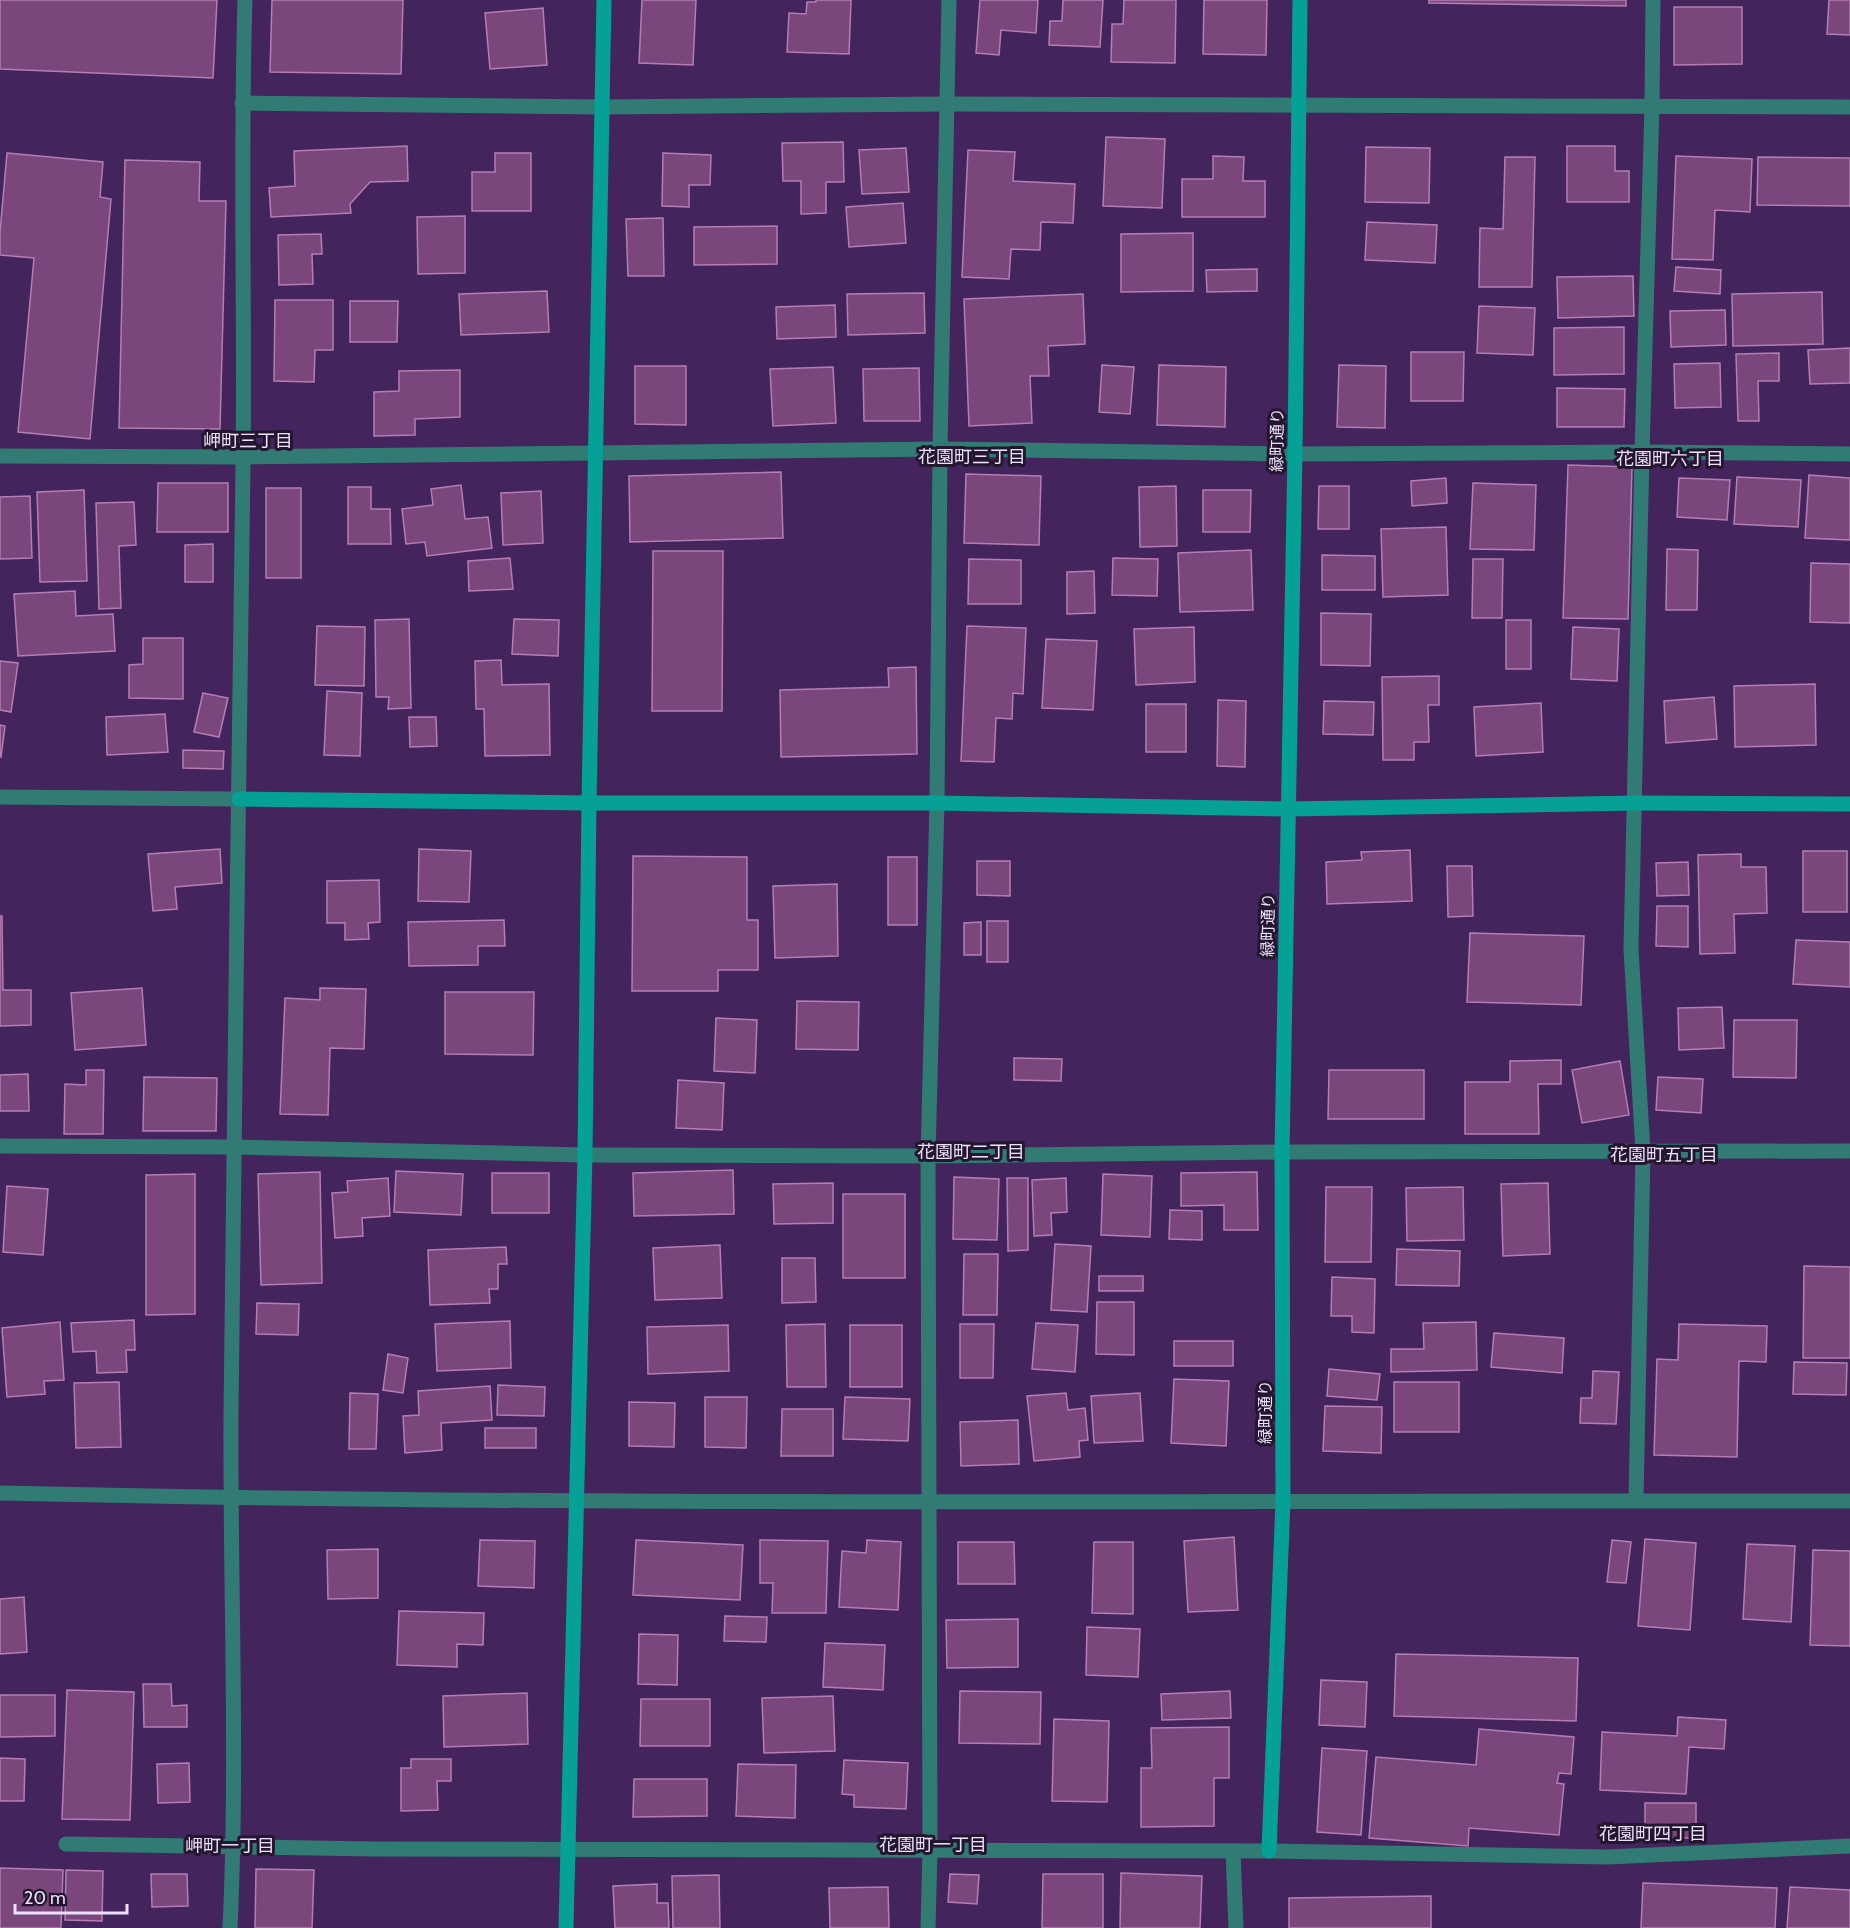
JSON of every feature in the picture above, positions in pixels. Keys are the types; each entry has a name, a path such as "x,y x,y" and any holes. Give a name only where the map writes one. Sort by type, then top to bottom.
{"street":[{"path":"230,1928 234,1847 231,1498 233,1147 243,458 242,103 245,0"},
{"path":"566,1928 585,1155 604,0"},
{"path":"928,1928 930,1851 928,1156 937,803 940,449 949,0"},
{"name":"緑町通り","path":"1269,1851 1283,1501 1282,1152 1295,454 1300,0"},
{"path":"1636,1500 1642,1152 1631,949 1653,0"},
{"path":"242,103 602,107 948,104 1850,107"},
{"path":"0,456 243,458 940,449 1295,454 1642,452 1850,454"},
{"path":"0,797 589,803 937,803 1288,809 1635,803 1850,804"},
{"path":"0,1146 233,1147 585,1155 928,1156 1282,1152 1850,1151"},
{"path":"0,1493 576,1501 1850,1500"},
{"path":"66,1844 567,1850 1269,1851 1607,1857 1850,1846"},
{"path":"1233,1851 1236,1928"}],"building":[{"path":"0,0 217,0 213,78 0,69"},
{"path":"272,0 403,0 401,74 270,72"},
{"path":"642,0 696,0 693,65 639,63"},
{"path":"816,0 851,0 849,54 787,52 789,13 806,14 807,2 816,2"},
{"path":"980,0 1038,0 1036,33 1001,30 999,55 976,53"},
{"path":"1063,0 1103,0 1100,47 1049,45 1050,21 1062,21"},
{"path":"1124,0 1176,0 1175,63 1111,62 1112,24 1123,24"},
{"path":"1204,0 1267,0 1266,55 1203,54"},
{"path":"1429,0 1626,0 1626,6 1429,3"},
{"path":"1829,0 1850,0 1850,35 1827,34"},
{"path":"1674,7 1742,7 1742,64 1674,65"},
{"path":"543,8 547,65 490,69 485,13"},
{"path":"1106,137 1165,139 1162,208 1103,206"},
{"path":"843,142 844,182 826,182 826,213 801,214 801,181 783,181 782,143"},
{"path":"407,146 408,181 370,182 350,204 351,213 271,217 269,188 295,186 294,151"},
{"path":"1567,146 1615,146 1615,171 1629,171 1629,202 1567,202"},
{"path":"1366,147 1430,148 1429,203 1365,202"},
{"path":"906,148 909,192 862,194 859,150"},
{"path":"968,150 1015,152 1013,181 1075,184 1073,223 1041,222 1040,250 1011,249 1009,279 962,277"},
{"path":"7,153 103,162 100,197 111,199 90,439 18,432 34,258 0,255"},
{"path":"495,153 531,153 531,211 472,211 472,172 495,172"},
{"path":"663,153 711,155 710,185 689,185 689,207 662,206"},
{"path":"1213,156 1244,157 1243,181 1265,181 1265,217 1182,217 1182,179 1213,179"},
{"path":"1676,156 1752,159 1750,212 1715,210 1713,260 1672,259"},
{"path":"1505,157 1535,157 1532,287 1479,287 1480,228 1503,229"},
{"path":"1758,157 1850,158 1850,206 1757,205"},
{"path":"125,160 200,162 199,201 226,201 220,429 119,428"},
{"path":"903,203 906,243 849,247 846,207"},
{"path":"465,216 465,273 418,274 417,217"},
{"path":"663,218 664,276 628,276 626,219"},
{"path":"1367,222 1437,225 1435,263 1365,260"},
{"path":"777,226 777,264 694,265 694,227"},
{"path":"1193,233 1193,291 1121,292 1121,234"},
{"path":"321,234 322,254 312,254 313,284 279,285 278,235"},
{"path":"1676,267 1721,270 1720,294 1674,291"},
{"path":"1257,269 1257,291 1207,292 1206,270"},
{"path":"1633,276 1634,316 1558,318 1557,277"},
{"path":"547,291 549,332 461,335 459,294"},
{"path":"1822,292 1823,344 1733,346 1732,294"},
{"path":"924,293 925,333 848,335 847,294"},
{"path":"1083,294 1085,344 1048,346 1049,376 1030,376 1032,423 969,426 964,299"},
{"path":"275,300 333,300 333,350 315,350 314,382 274,381"},
{"path":"350,301 398,301 397,342 350,342"},
{"path":"835,305 836,337 777,339 776,307"},
{"path":"1479,306 1535,308 1533,355 1477,353"},
{"path":"1725,310 1726,345 1671,347 1670,311"},
{"path":"1624,327 1624,374 1554,375 1554,328"},
{"path":"1850,348 1850,383 1810,384 1808,350"},
{"path":"1411,352 1464,352 1463,401 1411,401"},
{"path":"1779,353 1779,381 1758,381 1759,421 1738,421 1736,354"},
{"path":"1720,363 1721,407 1675,408 1674,364"},
{"path":"1102,365 1134,367 1130,414 1099,412"},
{"path":"1159,365 1226,367 1225,427 1157,425"},
{"path":"1339,365 1386,366 1385,428 1337,427"},
{"path":"635,366 686,366 686,425 635,424"},
{"path":"833,367 836,423 773,426 770,369"},
{"path":"919,368 920,421 864,421 863,369"},
{"path":"460,370 460,417 415,419 415,435 374,436 374,392 399,391 399,371"},
{"path":"1557,388 1625,389 1624,427 1557,427"},
{"path":"1568,465 1632,467 1628,619 1563,618"},
{"path":"781,472 783,538 630,542 629,476"},
{"path":"966,474 1041,476 1039,545 964,543"},
{"path":"1809,475 1850,478 1850,540 1805,538"},
{"path":"1737,477 1801,480 1798,527 1734,524"},
{"path":"1446,478 1447,503 1412,506 1411,481"},
{"path":"1679,478 1730,480 1727,520 1677,517"},
{"path":"158,483 228,483 228,532 157,532"},
{"path":"1473,483 1536,485 1534,550 1470,549"},
{"path":"461,485 465,519 488,517 492,548 427,556 425,542 406,544 402,509 433,505 431,489"},
{"path":"1176,486 1177,546 1140,547 1139,487"},
{"path":"1319,486 1349,486 1349,529 1318,529"},
{"path":"348,487 371,487 371,509 390,509 391,544 348,544"},
{"path":"266,488 301,488 301,578 266,578"},
{"path":"84,490 87,581 40,582 37,492"},
{"path":"1203,490 1251,490 1250,532 1203,532"},
{"path":"541,491 543,543 503,545 501,493"},
{"path":"30,496 32,558 0,559 0,497"},
{"path":"134,502 136,545 119,546 121,608 99,609 96,503"},
{"path":"1446,527 1448,595 1383,597 1381,529"},
{"path":"213,544 213,582 185,582 185,545"},
{"path":"1667,549 1698,550 1697,610 1666,610"},
{"path":"1251,550 1253,610 1180,612 1178,553"},
{"path":"653,551 723,551 722,711 652,711"},
{"path":"1322,555 1375,556 1375,590 1322,590"},
{"path":"510,558 513,589 469,591 468,561"},
{"path":"1113,558 1158,559 1157,596 1112,595"},
{"path":"969,559 1021,560 1021,604 968,604"},
{"path":"1473,559 1503,559 1502,618 1472,618"},
{"path":"1811,563 1850,564 1850,623 1810,622"},
{"path":"1094,571 1095,613 1067,614 1067,572"},
{"path":"75,591 76,616 113,614 115,651 18,656 14,594"},
{"path":"1321,613 1371,614 1370,666 1321,665"},
{"path":"409,619 411,708 388,709 389,697 376,697 375,620"},
{"path":"514,619 559,620 558,656 512,654"},
{"path":"1506,620 1531,620 1531,669 1506,669"},
{"path":"317,626 365,627 364,686 315,685"},
{"path":"967,626 1026,628 1023,694 1013,693 1012,719 996,718 994,762 961,761"},
{"path":"1194,627 1195,682 1136,685 1134,629"},
{"path":"1573,627 1619,629 1617,681 1571,679"},
{"path":"143,638 183,638 183,699 129,698 129,665 143,664"},
{"path":"1046,639 1097,641 1093,710 1042,708"},
{"path":"501,660 502,685 549,684 550,755 485,756 484,709 476,709 475,661"},
{"path":"0,661 18,663 11,712 0,710"},
{"path":"916,667 917,754 781,757 780,690 889,687 888,668"},
{"path":"1439,676 1439,705 1428,705 1429,742 1414,742 1414,760 1383,760 1382,677"},
{"path":"1815,684 1816,745 1735,747 1734,686"},
{"path":"327,691 362,693 360,756 324,755"},
{"path":"203,693 228,698 219,737 194,732"},
{"path":"1714,697 1717,739 1666,743 1664,701"},
{"path":"1218,700 1246,701 1245,767 1217,766"},
{"path":"1324,701 1374,702 1373,735 1323,734"},
{"path":"1541,703 1543,752 1476,756 1474,707"},
{"path":"1146,704 1186,704 1186,752 1146,752"},
{"path":"165,714 168,752 107,755 106,717"},
{"path":"409,717 436,717 437,746 410,747"},
{"path":"0,725 5,726 1,757 0,756"},
{"path":"183,750 224,751 223,769 183,768"},
{"path":"220,849 222,883 175,887 177,909 153,911 148,854"},
{"path":"419,849 471,851 469,902 418,901"},
{"path":"1410,850 1412,901 1327,904 1326,862 1362,860 1361,852"},
{"path":"1803,851 1847,851 1847,912 1803,912"},
{"path":"1741,854 1741,867 1766,867 1767,913 1734,914 1735,953 1700,954 1698,855"},
{"path":"633,856 747,857 747,920 758,920 758,970 718,970 718,991 632,991"},
{"path":"888,857 917,857 917,925 888,925"},
{"path":"977,861 1010,861 1010,896 977,895"},
{"path":"1688,862 1689,895 1657,896 1656,863"},
{"path":"1447,866 1472,866 1473,916 1448,917"},
{"path":"379,880 380,922 368,923 369,939 345,940 345,923 327,923 327,881"},
{"path":"837,884 838,956 775,958 773,886"},
{"path":"1657,906 1688,906 1688,947 1656,946"},
{"path":"0,916 2,916 3,990 31,990 31,1025 0,1026"},
{"path":"504,920 505,946 478,946 478,965 409,966 408,922"},
{"path":"987,921 1008,921 1008,962 987,962"},
{"path":"981,922 981,955 964,955 964,923"},
{"path":"1470,933 1584,936 1581,1005 1467,1002"},
{"path":"1796,940 1850,942 1850,987 1793,984"},
{"path":"142,988 146,1045 75,1050 71,993"},
{"path":"320,988 366,989 364,1049 330,1048 328,1115 280,1114 285,998 320,1000"},
{"path":"445,992 534,992 533,1055 445,1054"},
{"path":"797,1001 859,1002 858,1050 796,1049"},
{"path":"1722,1007 1724,1048 1679,1050 1678,1008"},
{"path":"716,1018 757,1020 755,1073 714,1071"},
{"path":"1734,1020 1797,1020 1796,1078 1733,1077"},
{"path":"1014,1058 1062,1059 1061,1081 1014,1080"},
{"path":"1561,1060 1561,1084 1538,1084 1539,1134 1465,1134 1465,1082 1510,1082 1510,1061"},
{"path":"1620,1061 1629,1115 1582,1123 1572,1070"},
{"path":"86,1070 104,1070 103,1134 64,1134 65,1084 86,1085"},
{"path":"1329,1070 1424,1070 1424,1119 1328,1119"},
{"path":"28,1074 29,1111 0,1111 0,1075"},
{"path":"144,1077 217,1078 216,1131 143,1131"},
{"path":"1658,1077 1703,1079 1701,1113 1656,1110"},
{"path":"678,1080 724,1083 722,1130 676,1128"},
{"path":"733,1170 734,1214 634,1216 633,1173"},
{"path":"396,1171 463,1174 461,1215 394,1212"},
{"path":"320,1172 322,1283 261,1285 258,1174"},
{"path":"1257,1172 1258,1230 1224,1230 1224,1205 1181,1206 1181,1173"},
{"path":"492,1173 549,1173 549,1213 492,1213"},
{"path":"195,1174 195,1314 146,1315 146,1175"},
{"path":"1103,1174 1152,1176 1150,1237 1101,1235"},
{"path":"954,1177 999,1179 997,1240 953,1239"},
{"path":"388,1178 390,1216 362,1218 363,1236 335,1238 332,1193 348,1192 347,1181"},
{"path":"1007,1178 1028,1178 1028,1250 1008,1251"},
{"path":"1066,1178 1067,1212 1051,1213 1052,1235 1034,1236 1032,1180"},
{"path":"833,1183 833,1223 774,1224 773,1184"},
{"path":"1548,1183 1550,1254 1503,1256 1501,1184"},
{"path":"7,1186 48,1189 43,1255 3,1252"},
{"path":"1326,1187 1372,1187 1371,1262 1325,1262"},
{"path":"1463,1187 1464,1240 1407,1241 1406,1188"},
{"path":"843,1194 905,1194 905,1278 843,1278"},
{"path":"1170,1210 1202,1211 1202,1240 1169,1239"},
{"path":"1055,1244 1091,1246 1087,1312 1051,1310"},
{"path":"720,1245 722,1298 655,1300 653,1248"},
{"path":"506,1247 507,1264 498,1264 498,1289 489,1289 490,1303 430,1305 428,1250"},
{"path":"1397,1249 1460,1251 1459,1286 1396,1285"},
{"path":"964,1254 998,1254 997,1315 963,1315"},
{"path":"782,1258 815,1258 816,1302 782,1303"},
{"path":"1804,1266 1850,1267 1850,1358 1803,1358"},
{"path":"1099,1276 1143,1276 1143,1291 1099,1291"},
{"path":"1332,1277 1375,1279 1374,1333 1352,1332 1352,1316 1331,1316"},
{"path":"1097,1302 1134,1302 1134,1355 1096,1354"},
{"path":"257,1303 299,1304 298,1335 256,1334"},
{"path":"134,1320 135,1350 126,1350 127,1372 97,1373 96,1351 73,1352 71,1323"},
{"path":"510,1321 511,1368 437,1371 435,1324"},
{"path":"60,1322 64,1380 44,1381 45,1394 7,1397 2,1328"},
{"path":"1476,1322 1477,1370 1391,1372 1391,1349 1424,1349 1423,1323"},
{"path":"1036,1323 1078,1325 1075,1372 1032,1369"},
{"path":"825,1324 826,1387 787,1387 786,1325"},
{"path":"960,1324 994,1324 993,1378 960,1378"},
{"path":"1679,1324 1767,1326 1766,1362 1739,1361 1737,1457 1654,1455 1657,1359 1678,1360"},
{"path":"728,1325 729,1371 648,1374 647,1327"},
{"path":"850,1325 902,1325 902,1387 850,1387"},
{"path":"1494,1333 1564,1338 1562,1373 1491,1367"},
{"path":"1174,1341 1233,1341 1233,1366 1174,1366"},
{"path":"388,1354 408,1358 403,1393 383,1390"},
{"path":"1794,1362 1847,1363 1846,1395 1793,1394"},
{"path":"1329,1369 1380,1374 1377,1400 1327,1396"},
{"path":"1593,1371 1619,1372 1616,1424 1580,1423 1581,1398 1592,1398"},
{"path":"1174,1379 1229,1381 1226,1446 1171,1443"},
{"path":"119,1382 121,1447 76,1448 74,1383"},
{"path":"1394,1382 1459,1382 1459,1432 1394,1432"},
{"path":"498,1385 545,1387 544,1416 497,1415"},
{"path":"490,1386 492,1420 441,1423 442,1450 405,1453 403,1416 419,1415 418,1391"},
{"path":"350,1393 378,1394 376,1449 349,1449"},
{"path":"1066,1393 1068,1410 1085,1408 1088,1440 1079,1441 1080,1457 1034,1461 1027,1396"},
{"path":"1140,1393 1143,1441 1094,1443 1091,1396"},
{"path":"705,1397 747,1397 746,1448 705,1447"},
{"path":"845,1397 910,1399 908,1441 843,1439"},
{"path":"629,1402 675,1403 674,1447 629,1446"},
{"path":"1325,1406 1382,1407 1381,1453 1323,1451"},
{"path":"782,1409 833,1409 833,1456 781,1456"},
{"path":"1018,1420 1019,1464 961,1466 960,1422"},
{"path":"485,1428 536,1428 536,1448 485,1448"},
{"path":"1234,1537 1238,1610 1188,1612 1184,1541"},
{"path":"1645,1539 1696,1543 1690,1630 1638,1626"},
{"path":"480,1540 535,1541 534,1588 478,1586"},
{"path":"636,1540 743,1545 740,1600 633,1595"},
{"path":"760,1540 828,1541 826,1613 772,1613 773,1583 760,1583"},
{"path":"867,1540 901,1542 898,1610 839,1607 842,1551 866,1553"},
{"path":"1612,1540 1631,1542 1626,1583 1607,1582"},
{"path":"958,1542 1014,1542 1015,1584 958,1584"},
{"path":"1094,1542 1133,1542 1133,1614 1092,1613"},
{"path":"1747,1544 1795,1546 1791,1622 1743,1619"},
{"path":"378,1549 378,1598 328,1599 327,1550"},
{"path":"1813,1550 1850,1551 1850,1646 1810,1645"},
{"path":"24,1597 27,1652 0,1654 0,1599"},
{"path":"399,1611 484,1613 483,1645 457,1644 457,1667 397,1665"},
{"path":"725,1616 767,1617 766,1642 724,1641"},
{"path":"1018,1619 1018,1667 947,1668 946,1620"},
{"path":"1087,1627 1140,1629 1138,1677 1086,1675"},
{"path":"639,1634 678,1635 677,1685 638,1684"},
{"path":"825,1643 885,1645 883,1690 823,1687"},
{"path":"1396,1654 1578,1658 1576,1721 1394,1716"},
{"path":"1321,1680 1367,1682 1365,1727 1319,1725"},
{"path":"143,1684 171,1684 172,1706 187,1705 187,1727 144,1727"},
{"path":"67,1690 134,1692 130,1820 62,1819"},
{"path":"960,1691 1041,1692 1040,1744 959,1743"},
{"path":"1230,1691 1231,1718 1162,1720 1161,1694"},
{"path":"527,1693 528,1744 444,1747 443,1696"},
{"path":"0,1695 55,1695 55,1736 0,1737"},
{"path":"833,1696 835,1751 764,1753 762,1698"},
{"path":"641,1699 710,1699 710,1746 640,1746"},
{"path":"1678,1717 1726,1720 1724,1749 1689,1747 1686,1794 1600,1790 1602,1732 1677,1736"},
{"path":"1054,1719 1109,1721 1107,1802 1052,1801"},
{"path":"1229,1727 1229,1778 1214,1778 1214,1826 1141,1827 1141,1768 1152,1768 1151,1728"},
{"path":"1479,1729 1574,1737 1571,1774 1559,1773 1557,1783 1564,1784 1559,1835 1469,1828 1468,1846 1369,1838 1376,1757 1476,1765"},
{"path":"1322,1748 1367,1751 1361,1835 1317,1832"},
{"path":"0,1758 25,1759 24,1801 0,1801"},
{"path":"411,1759 451,1759 451,1781 437,1781 438,1810 401,1811 401,1768 411,1768"},
{"path":"844,1760 908,1763 906,1809 854,1807 854,1795 842,1794"},
{"path":"189,1763 190,1802 158,1803 157,1764"},
{"path":"738,1764 796,1765 795,1818 736,1816"},
{"path":"634,1779 707,1779 707,1816 633,1817"},
{"path":"1645,1803 1696,1803 1696,1838 1645,1838"},
{"path":"0,1868 63,1870 61,1928 0,1928"},
{"path":"256,1869 314,1870 312,1928 255,1928"},
{"path":"66,1870 103,1871 102,1921 65,1920"},
{"path":"1121,1873 1202,1876 1200,1928 1120,1928"},
{"path":"151,1874 187,1874 188,1906 152,1907"},
{"path":"950,1874 979,1875 977,1904 948,1902"},
{"path":"1043,1874 1103,1874 1103,1928 1042,1928"},
{"path":"719,1875 720,1928 673,1928 672,1876"},
{"path":"1643,1883 1777,1888 1775,1928 1641,1928"},
{"path":"657,1884 657,1903 668,1903 669,1928 615,1928 613,1886"},
{"path":"888,1887 889,1928 830,1928 829,1888"},
{"path":"1790,1887 1850,1890 1850,1928 1787,1928"},
{"path":"1431,1896 1431,1928 1289,1928 1289,1898"}],"district":[{"name":"岬町三丁目","path":"248,441"},
{"name":"花園町三丁目","path":"972,457"},
{"name":"花園町六丁目","path":"1670,459"},
{"name":"花園町二丁目","path":"971,1152"},
{"name":"花園町五丁目","path":"1664,1155"},
{"name":"花園町四丁目","path":"1653,1834"},
{"name":"花園町一丁目","path":"933,1845"},
{"name":"岬町一丁目","path":"230,1846"}]}
